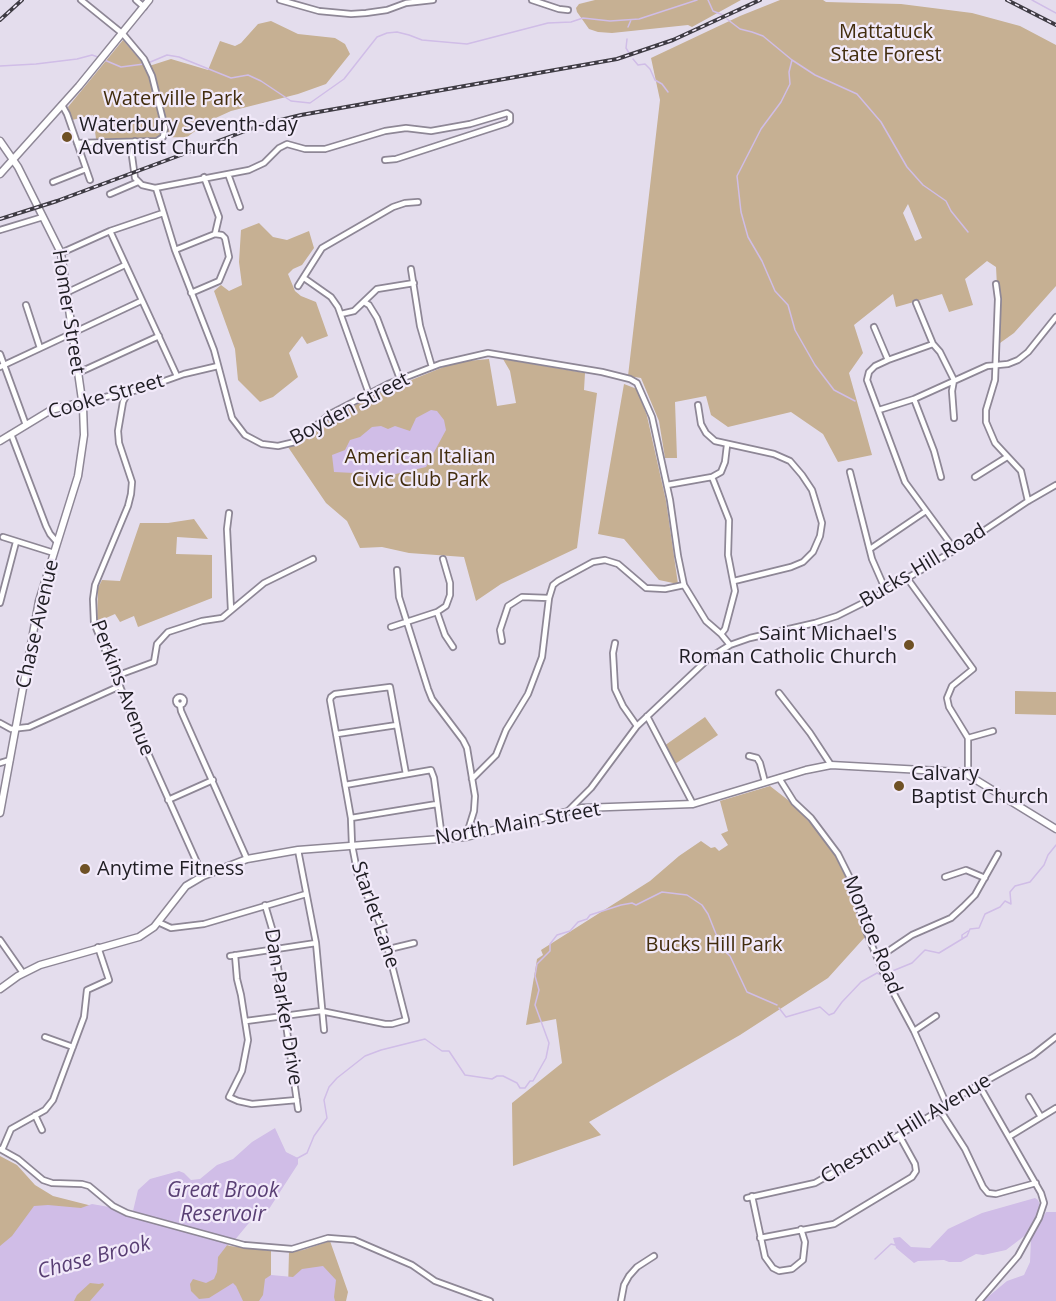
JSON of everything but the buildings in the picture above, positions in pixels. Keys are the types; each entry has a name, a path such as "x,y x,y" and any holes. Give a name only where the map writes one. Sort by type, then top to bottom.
{"main road":[{"path":"0,174 123,34 149,0"},
{"name":"Homer Street","path":"0,141 14,160 61,253 82,402"},
{"name":"Cooke Street","path":"0,441 51,410 82,402"},
{"name":"Chase Avenue","path":"0,813 37,610 82,458 84,435 82,402"},
{"name":"North Main Street","path":"0,989 23,973 45,963 147,933 184,888 203,876 247,859 298,850 466,837 582,808 693,804 831,765 959,772 968,775 1056,829"}],"street":[{"path":"77,143 159,140 165,132 163,114 145,60 123,34 81,0"},
{"path":"136,0 144,7"},
{"path":"280,0 319,11 351,14 434,0"},
{"path":"532,0 568,10"},
{"path":"62,105 68,114 90,180"},
{"path":"135,141 132,148 134,175 144,186 156,188 249,170 264,164 286,144 305,149 325,150 386,131 405,128 431,131 507,113 511,118 507,123 396,159 386,160"},
{"path":"464,125 467,136"},
{"path":"52,182 86,169"},
{"path":"228,174 240,207"},
{"path":"204,177 219,217 215,234"},
{"path":"110,194 138,182"},
{"name":"Boyden Street","path":"156,188 190,292 214,350 235,424 253,440 269,446 295,442 325,418 400,379 432,367 488,353 590,370 630,379 637,383 652,417 667,485 684,585 706,621 722,634 730,645"},
{"path":"298,286 322,248 393,207 405,202 418,202"},
{"path":"61,253 110,231 163,213"},
{"path":"0,230 44,216"},
{"path":"110,231 177,376"},
{"path":"175,250 215,234 225,238 229,257 219,281 214,285 190,292"},
{"path":"68,292 125,265"},
{"path":"411,269 420,326 432,367"},
{"path":"304,278 331,297 341,314 369,394"},
{"path":"341,314 354,311 377,289 414,283"},
{"path":"996,284 998,299 995,380 986,410 986,422 995,443 1021,471 1028,501"},
{"path":"2,366 141,301"},
{"path":"364,302 369,305 376,318 400,379"},
{"path":"916,303 933,344 940,352 954,380 952,391 954,418"},
{"path":"26,305 40,348"},
{"path":"879,410 914,399 987,366 1008,364 1018,360 1028,352 1048,324 1056,317"},
{"path":"874,327 888,360"},
{"path":"78,373 159,336"},
{"path":"933,344 888,360 869,372 867,380 899,470 926,512 955,549"},
{"path":"0,354 2,366 26,424"},
{"name":"Cooke Street","path":"82,402 128,392 218,366"},
{"name":"Perkins Avenue","path":"128,392 123,402 118,431 119,443 132,482 131,494 99,574 93,599 94,624 168,800 203,876"},
{"path":"914,399 934,451 941,477"},
{"path":"698,405 701,424 706,433 716,441 774,454 790,461 812,490 822,523 820,536 813,552 803,562 734,582"},
{"path":"11,434 46,526 57,542"},
{"path":"667,485 712,477 721,472 727,445"},
{"path":"975,477 1007,457"},
{"path":"850,472 870,549 886,591"},
{"path":"712,477 729,520 728,555 734,582 734,597 722,634"},
{"name":"Bucks Hill Road","path":"567,812 591,788 637,726 709,658 730,645 750,638 837,616 886,591 1056,485"},
{"path":"870,549 926,512"},
{"path":"229,513 227,529 231,610"},
{"path":"3,537 54,553"},
{"path":"0,603 16,542"},
{"path":"116,676 154,662 157,644 168,632 202,621 222,618 264,583 278,574 313,559"},
{"path":"391,627 437,612 446,606 450,595 450,583 443,559"},
{"path":"472,779 495,754 536,677 542,657 549,598 558,581 593,562 605,560 618,564 646,588 665,589 684,585"},
{"path":"397,570 399,597 428,689 432,699 463,740 475,796 474,811 466,837"},
{"path":"907,578 973,669 952,686 946,698 968,738 968,775"},
{"path":"502,640 500,630 508,606 522,597 549,598"},
{"path":"437,612 445,635 453,647"},
{"path":"615,643 613,669 615,689 623,706 637,726"},
{"path":"0,723 16,729 33,726 120,686"},
{"name":"Starlet Lane","path":"321,1011 385,1024 406,1020 383,930 358,876 352,845 351,818 330,700 335,694 390,687 396,725"},
{"path":"779,693 831,765"},
{"path":"180,705 247,859"},
{"path":"647,716 693,804"},
{"path":"337,734 396,725 406,774"},
{"path":"968,738 993,731"},
{"path":"749,756 757,758 765,782"},
{"path":"0,764 10,760"},
{"path":"345,785 430,770 434,778 442,838"},
{"name":"Montoe Road","path":"779,778 794,802 811,818 838,854 855,892 866,931 886,979 914,1031 946,1103"},
{"path":"168,800 213,780"},
{"path":"351,818 437,804"},
{"path":"298,850 316,943 324,1030"},
{"path":"879,958 912,935 951,918 975,895 998,854"},
{"path":"945,877 966,870 985,878"},
{"path":"158,922 171,928 204,924 306,894"},
{"name":"Dan Parker Drive","path":"265,906 276,949 298,1109"},
{"path":"0,940 23,973"},
{"path":"297,1100 252,1104 229,1097 242,1071 248,1040 232,956 316,943"},
{"path":"389,949 414,943"},
{"path":"98,947 109,980 87,990 86,1012 51,1103 10,1130 1,1150 18,1159 43,1180 52,1183 89,1186 113,1206 127,1213 244,1245 292,1249 328,1238 354,1240 412,1265 445,1286 490,1301"},
{"path":"246,1021 321,1011"},
{"path":"914,1031 936,1016"},
{"path":"45,1037 73,1047"},
{"name":"Chestnut Hill Avenue","path":"760,1238 749,1197 815,1183 940,1110 946,1103 1033,1056 1056,1037"},
{"path":"979,1085 1010,1136 1044,1200 1039,1218 1011,1265 980,1301"},
{"path":"1029,1097 1041,1117"},
{"path":"1010,1136 1056,1108"},
{"path":"940,1110 965,1149 988,1193 996,1194 1036,1183"},
{"path":"35,1115 42,1130"},
{"path":"801,1229 805,1242 803,1260 798,1266 779,1271 768,1263 760,1238 801,1229 834,1224 912,1177 916,1170 915,1164 899,1135"},
{"path":"621,1301 629,1276 636,1267 654,1256"}],"green space":[{"path":"595,0 741,0 692,27 688,25 612,33 589,29 577,12 576,8 579,4"},
{"name":"Mattatuck State Forest","path":"780,0 901,4 972,13 1020,26 1056,45 1056,286 1014,333 1000,343 996,267 987,261 965,279 973,305 949,312 942,294 896,307 893,294 854,325 863,353 849,373 872,455 838,462 823,434 791,412 728,427 711,415 706,396 675,402 677,458 665,458 659,421 641,378 628,376 660,100 651,58 740,16","holes":["908,204 922,238 915,241 903,213"]},
{"name":"Waterville Park","path":"271,21 298,34 335,38 345,44 350,54 326,84 298,94 231,111 209,121 187,137 96,139 93,115 72,120 68,107 123,40 146,67 171,59 208,70 220,41 235,46 241,43 258,24"},
{"path":"259,223 273,237 287,240 309,231 314,248 302,265 288,274 295,291 316,302 328,336 307,344 302,336 289,353 298,377 273,397 260,402 238,380 235,349 214,291 221,285 229,291 242,285 239,262 241,230"},
{"name":"American Italian Civic Club Park","path":"489,359 497,406 516,403 510,371 503,359 585,373 584,390 597,393 577,548 501,584 476,601 464,557 409,553 382,547 360,548 347,521 326,503 288,447 328,420 374,395 456,362"},
{"path":"624,384 637,389 647,416 666,501 678,584 659,580 624,539 598,534"},
{"path":"194,519 208,539 177,537 176,554 212,555 212,598 138,627 134,616 120,622 115,614 97,622 98,588 102,580 120,581 140,523 168,523"},
{"path":"1015,691 1056,692 1056,715 1015,714"},
{"path":"705,717 718,735 675,764 664,746"},
{"name":"Bucks Hill Park","path":"770,786 788,800 824,837 846,872 865,937 828,978 740,1035 589,1122 601,1135 513,1166 512,1103 562,1063 556,1019 526,1025 537,959 543,955 541,950 650,881 701,841 719,851 728,845 721,834 728,831 720,801"},
{"name":"Great Brook Reservoir","path":"0,1156 17,1165 35,1185 53,1196 230,1246 271,1251 271,1296 288,1289 289,1252 330,1241 348,1292 346,1301 0,1301"}],"water":[{"path":"431,410 437,411 444,420 446,430 426,467 370,480 354,473 334,472 332,455 345,450 350,440 360,437 372,427 381,426 388,429 395,426 410,431 416,418"},
{"name":"Great Brook Reservoir","path":"275,1128 286,1152 298,1158 298,1164 269,1209 258,1212 234,1241 133,1211 138,1190 150,1179 179,1171 191,1180 200,1179 217,1165 233,1159 252,1142"},
{"path":"1035,1198 1040,1205 1037,1218 1027,1234 1006,1250 983,1255 976,1254 961,1262 944,1260 914,1263 896,1248 893,1238 900,1237 911,1247 930,1248 948,1229 982,1213"},
{"name":"Great Brook Reservoir","path":"92,1204 109,1207 228,1244 218,1257 214,1279 206,1283 193,1279 190,1284 191,1291 199,1299 209,1298 233,1283 243,1301 90,1301 104,1285 103,1283 90,1283 74,1301 0,1301 0,1246 12,1236 34,1206 81,1208"},
{"path":"1046,1212 1056,1212 1056,1301 983,1301 1007,1281 1024,1275 1030,1262 1031,1239"},
{"name":"Great Brook Reservoir","path":"323,1266 336,1280 335,1301 259,1301 263,1295 265,1279 271,1275 293,1277 302,1269"}],"waterway":[{"path":"148,63 167,55 179,57 231,78 248,75 291,101 310,103 344,79 377,37 387,33 397,32 422,40 467,44 548,23 571,22 583,18 610,21 639,19 697,0"},
{"path":"708,0 713,11 723,15"},
{"path":"1032,0 1056,13"},
{"path":"727,19 740,29 763,36 792,60 815,75 857,94 881,122 907,167 923,185 946,201 968,232"},
{"path":"628,27 631,20"},
{"path":"627,39 626,48 629,53"},
{"path":"0,66 36,64 92,55 98,57"},
{"path":"102,59 121,67 144,64"},
{"path":"633,59 638,65 645,64 655,80 662,84 668,92"},
{"path":"792,60 789,72 790,84 781,102 761,129 737,176 741,212 748,237 775,291 788,305 795,330 815,365 834,390 855,401"},
{"name":"Chase Brook","path":"890,972 912,963 925,950 939,953 967,936 970,929 979,928 985,914 1000,907 1005,901 1011,904 1010,892 1015,886 1030,882 1056,845"},
{"name":"Chase Brook","path":"296,1159 307,1153 314,1136 327,1118 324,1100 329,1087 365,1056 381,1050 425,1039 442,1051 449,1051 465,1075 492,1079 503,1076 517,1083 520,1088 525,1088 530,1081 533,1081 546,1058 549,1043 535,1005 539,990 535,976 537,964 550,951 550,944 557,935 570,931 578,922 587,919 590,915 621,905 632,903 636,905 662,892 687,895 702,905 708,914 722,949 730,956 747,992 777,1005"},
{"name":"Chase Brook","path":"962,938 962,935 968,931"},
{"name":"Chase Brook","path":"779,1008 786,1017 820,1007 829,1015 834,1013 861,982 877,973 881,975"},
{"path":"875,1259 891,1244 895,1245"}],"railway":[{"path":"0,20 22,0"},
{"path":"0,219 57,201 264,124 301,115 617,59 673,40 760,0"},
{"path":"1007,0 1056,25"}],"place":[{"name":"Waterbury Seventh-day Adventist Church","path":"67,137"},
{"name":"Saint Michael's Roman Catholic Church","path":"909,645"},
{"name":"Calvary Baptist Church","path":"899,786"},
{"name":"Anytime Fitness","path":"85,869"}]}
